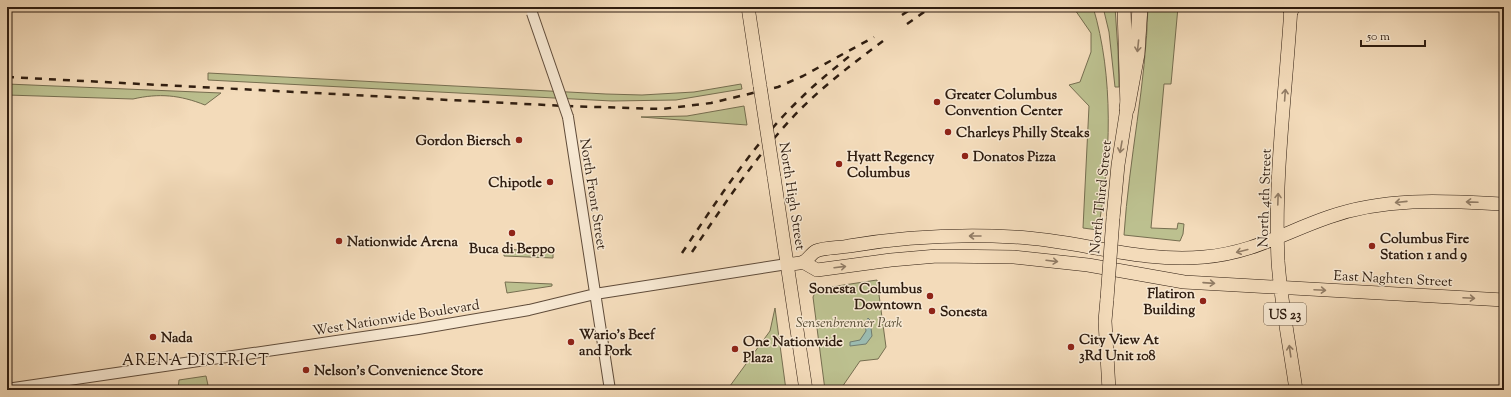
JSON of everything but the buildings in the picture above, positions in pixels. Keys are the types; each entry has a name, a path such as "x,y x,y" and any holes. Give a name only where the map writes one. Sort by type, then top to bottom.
{"highway":[{"path":"1127,108 1137,54 1140,7"}],"main road":[{"name":"North High Street","path":"748,7 806,390"},
{"name":"North Third Street","path":"1109,390 1105,321 1112,218 1118,165 1127,108 1124,7"},
{"name":"North 4th Street","path":"1291,8 1278,191 1278,238 1281,288 1296,390"},
{"path":"787,264 803,262 816,251 858,244 897,240 973,236 1057,241 1139,256 1164,258 1216,256 1257,247 1330,216 1384,204 1432,201 1504,204"},
{"name":"East Naghten Street","path":"803,262 817,270 891,260 937,256 1014,257 1088,265 1184,282 1504,300"},
{"path":"1149,276 1153,264 1164,258"}],"street":[{"name":"North Front Street","path":"530,7 568,117 610,390"},
{"name":"West Nationwide Boulevard","path":"7,389 495,316 572,301 595,294 787,264"}],"green space":[{"path":"1073,7 1093,7 1100,34 1104,61 1107,89 1108,147 1106,175 1098,230 1083,228 1089,106 1069,85 1080,82 1091,52 1091,33"},
{"path":"1103,7 1115,7 1119,87 1115,87 1109,32"},
{"path":"1148,7 1178,7 1171,84 1164,84 1151,228 1177,229 1178,223 1184,224 1183,234 1180,241 1124,235 1126,207 1147,36"},
{"path":"208,73 606,94 642,95 694,92 741,84 742,89 676,100 612,101 208,80"},
{"path":"7,84 221,93 205,105 187,99 169,96 152,96 133,99 7,95"},
{"path":"744,106 747,125 641,117 687,116"},
{"path":"537,248 553,248 553,258 504,256 504,249 537,251"},
{"name":"Sensenbrenner Park","path":"877,280 886,347 878,359 860,361 840,390 825,390 813,297 817,289"},
{"path":"505,282 552,284 552,286 507,293"},
{"path":"775,308 786,390 727,390 770,331"},
{"path":"206,376 209,390 178,390 179,380"}],"water":[{"path":"868,318 870,320 872,336 866,344 850,346 850,342 860,340 866,331 865,323"}],"railway":[{"path":"902,15 914,7"},
{"path":"907,24 931,7"},
{"path":"7,77 565,106 662,109 711,103 778,87 803,76 874,37"},
{"path":"1502,67 1504,37"},
{"path":"692,252 752,166 792,118 824,87 883,41"},
{"path":"682,253 737,172 784,115 807,92 852,54"}],"place":[{"name":"Greater Columbus Convention Center","path":"937,102"},
{"name":"Charleys Philly Steaks","path":"948,132"},
{"name":"Gordon Biersch","path":"519,140"},
{"name":"Donatos Pizza","path":"965,156"},
{"name":"Hyatt Regency Columbus","path":"839,164"},
{"name":"Chipotle","path":"550,182"},
{"name":"Buca di Beppo","path":"512,233"},
{"name":"Nationwide Arena","path":"339,241"},
{"name":"Columbus Fire Station 1 and 9","path":"1372,246"},
{"name":"Sonesta Columbus Downtown","path":"930,296"},
{"name":"Flatiron Building","path":"1203,301"},
{"name":"Sonesta","path":"932,311"},
{"name":"Nada","path":"153,337"},
{"name":"Wario's Beef and Pork","path":"571,342"},
{"name":"City View At 3Rd Unit 108","path":"1071,347"},
{"name":"One Nationwide Plaza","path":"735,349"},
{"name":"Nelson's Convenience Store","path":"306,370"}],"district":[{"name":"ARENA DISTRICT","path":"196,360"}]}
